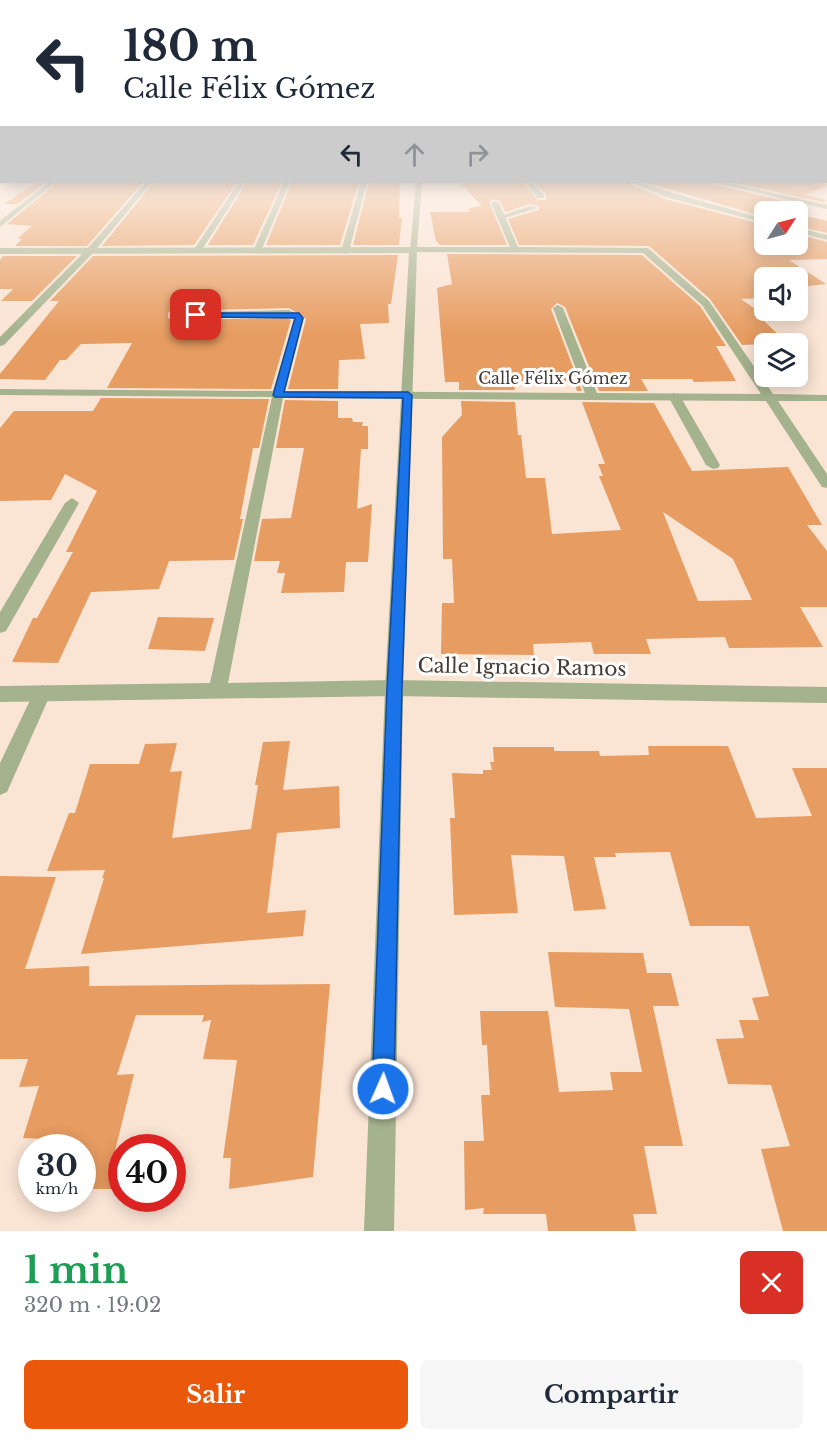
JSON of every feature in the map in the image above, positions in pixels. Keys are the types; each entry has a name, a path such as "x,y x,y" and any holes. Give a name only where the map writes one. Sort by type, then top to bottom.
{"street":[{"path":"0,343 117,219"},
{"path":"197,251 218,219"},
{"path":"257,251 271,219"},
{"path":"345,251 353,219"},
{"path":"379,1231 394,688 416,219"},
{"path":"502,219 515,250"},
{"path":"808,233 827,238"},
{"path":"0,251 645,250 706,303 827,484"},
{"path":"558,308 592,396"},
{"path":"173,315 296,315 299,318 278,395 217,692"},
{"name":"Calle Félix Gómez","path":"0,392 827,398"},
{"path":"674,396 712,465"},
{"path":"0,626 72,503"},
{"name":"Calle Ignacio Ramos","path":"0,694 394,688 827,695"},
{"path":"0,785 42,693"}],"building":[{"path":"13,219 110,219 87,246 15,246 22,239 18,238 32,226 7,224"},
{"path":"124,219 211,219 194,245 102,246"},
{"path":"224,219 265,219 253,245 208,245"},
{"path":"277,219 348,219 340,245 266,245"},
{"path":"359,219 402,219 399,245 353,245"},
{"path":"432,219 496,219 507,245 440,245 436,241"},
{"path":"508,219 744,219 754,222 754,255 808,255 808,237 827,242 827,259 789,260 800,267 754,267 754,298 741,299 754,308 754,321 764,321 777,333 754,333 754,344 742,345 710,299 649,246 519,245"},
{"path":"808,219 827,221 827,233 808,228"},
{"path":"447,254 642,255 700,306 726,346 716,346 736,381 694,382 692,379 641,379 648,391 599,391 565,307 557,303 551,309 582,391 577,391 574,382 514,382 515,390 459,390 459,382 445,382 437,288 452,284"},
{"path":"398,255 391,304 388,304 389,323 360,324 365,359 339,360 338,389 288,389 306,319 289,308 170,311 168,313 168,318 173,320 287,318 291,320 271,389 107,388 132,343 81,344 66,360 60,360 45,380 0,379 0,374 59,301 50,301 93,256"},
{"path":"3,256 77,256 32,301 1,301 13,289 0,289 0,260"},
{"path":"808,272 826,284 808,286"},
{"path":"101,398 269,399 259,448 253,448 240,519 243,519 234,560 169,561 159,589 91,592 58,663 12,662 33,618 37,618 73,552 66,552 97,491 65,474 51,500 0,501 0,428 14,411 93,411"},
{"path":"285,400 338,401 338,418 352,418 353,422 363,422 362,426 368,426 368,449 361,449 357,509 372,504 368,562 346,562 344,592 281,593 285,573 277,573 280,561 254,561 262,519 291,518 304,448 276,448"},
{"path":"461,401 515,402 526,478 545,478 552,534 621,530 599,476 603,476 598,464 605,464 582,402 654,403 692,471 788,467 822,525 807,525 827,551 827,607 800,607 823,647 729,648 725,637 646,639 651,654 594,654 591,642 533,644 534,655 441,654 442,603 454,603 452,559 443,559 442,437 462,415","holes":["663,512 733,559 752,600 698,601"]},
{"path":"158,617 214,618 205,651 148,649"},
{"path":"290,741 283,790 339,786 340,828 277,833 267,913 306,910 303,936 81,954 105,870 47,871 69,813 75,813 90,764 139,764 145,744 177,743 170,772 182,771 172,838 251,829 258,785 255,785 263,742"},
{"path":"648,746 728,746 756,818 812,816 792,768 827,768 827,1231 783,1231 761,1149 790,1146 771,1085 728,1084 716,1039 744,1038 739,1020 759,1020 752,998 769,996 749,926 690,926 670,852 615,853 616,857 594,857 606,909 574,911 564,856 511,855 518,913 454,915 450,818 455,818 452,773 483,774 483,770 492,770 490,762 494,762 493,747 554,747 554,751 599,751 600,756 649,755"},
{"path":"0,876 56,877 25,969 89,966 89,986 330,984 313,1177 229,1189 231,1158 223,1158 237,1060 203,1059 211,1020 202,1022 204,1015 136,1015 117,1075 134,1074 119,1134 108,1134 108,1189 96,1189 96,1134 24,1134 39,1086 19,1087 28,1059 0,1059"},
{"path":"548,952 643,953 647,973 671,973 679,1006 653,1006 683,1146 644,1146 657,1214 633,1214 636,1231 548,1231 546,1214 483,1214 484,1208 465,1210 464,1141 484,1141 481,1095 490,1095 487,1045 482,1045 480,1011 548,1011 559,1092 613,1090 610,1072 642,1072 629,1009 555,1007"}],"route":[{"path":"196,315 289,313 296,315 299,318 278,395 408,395 394,688 383,1089"}]}
